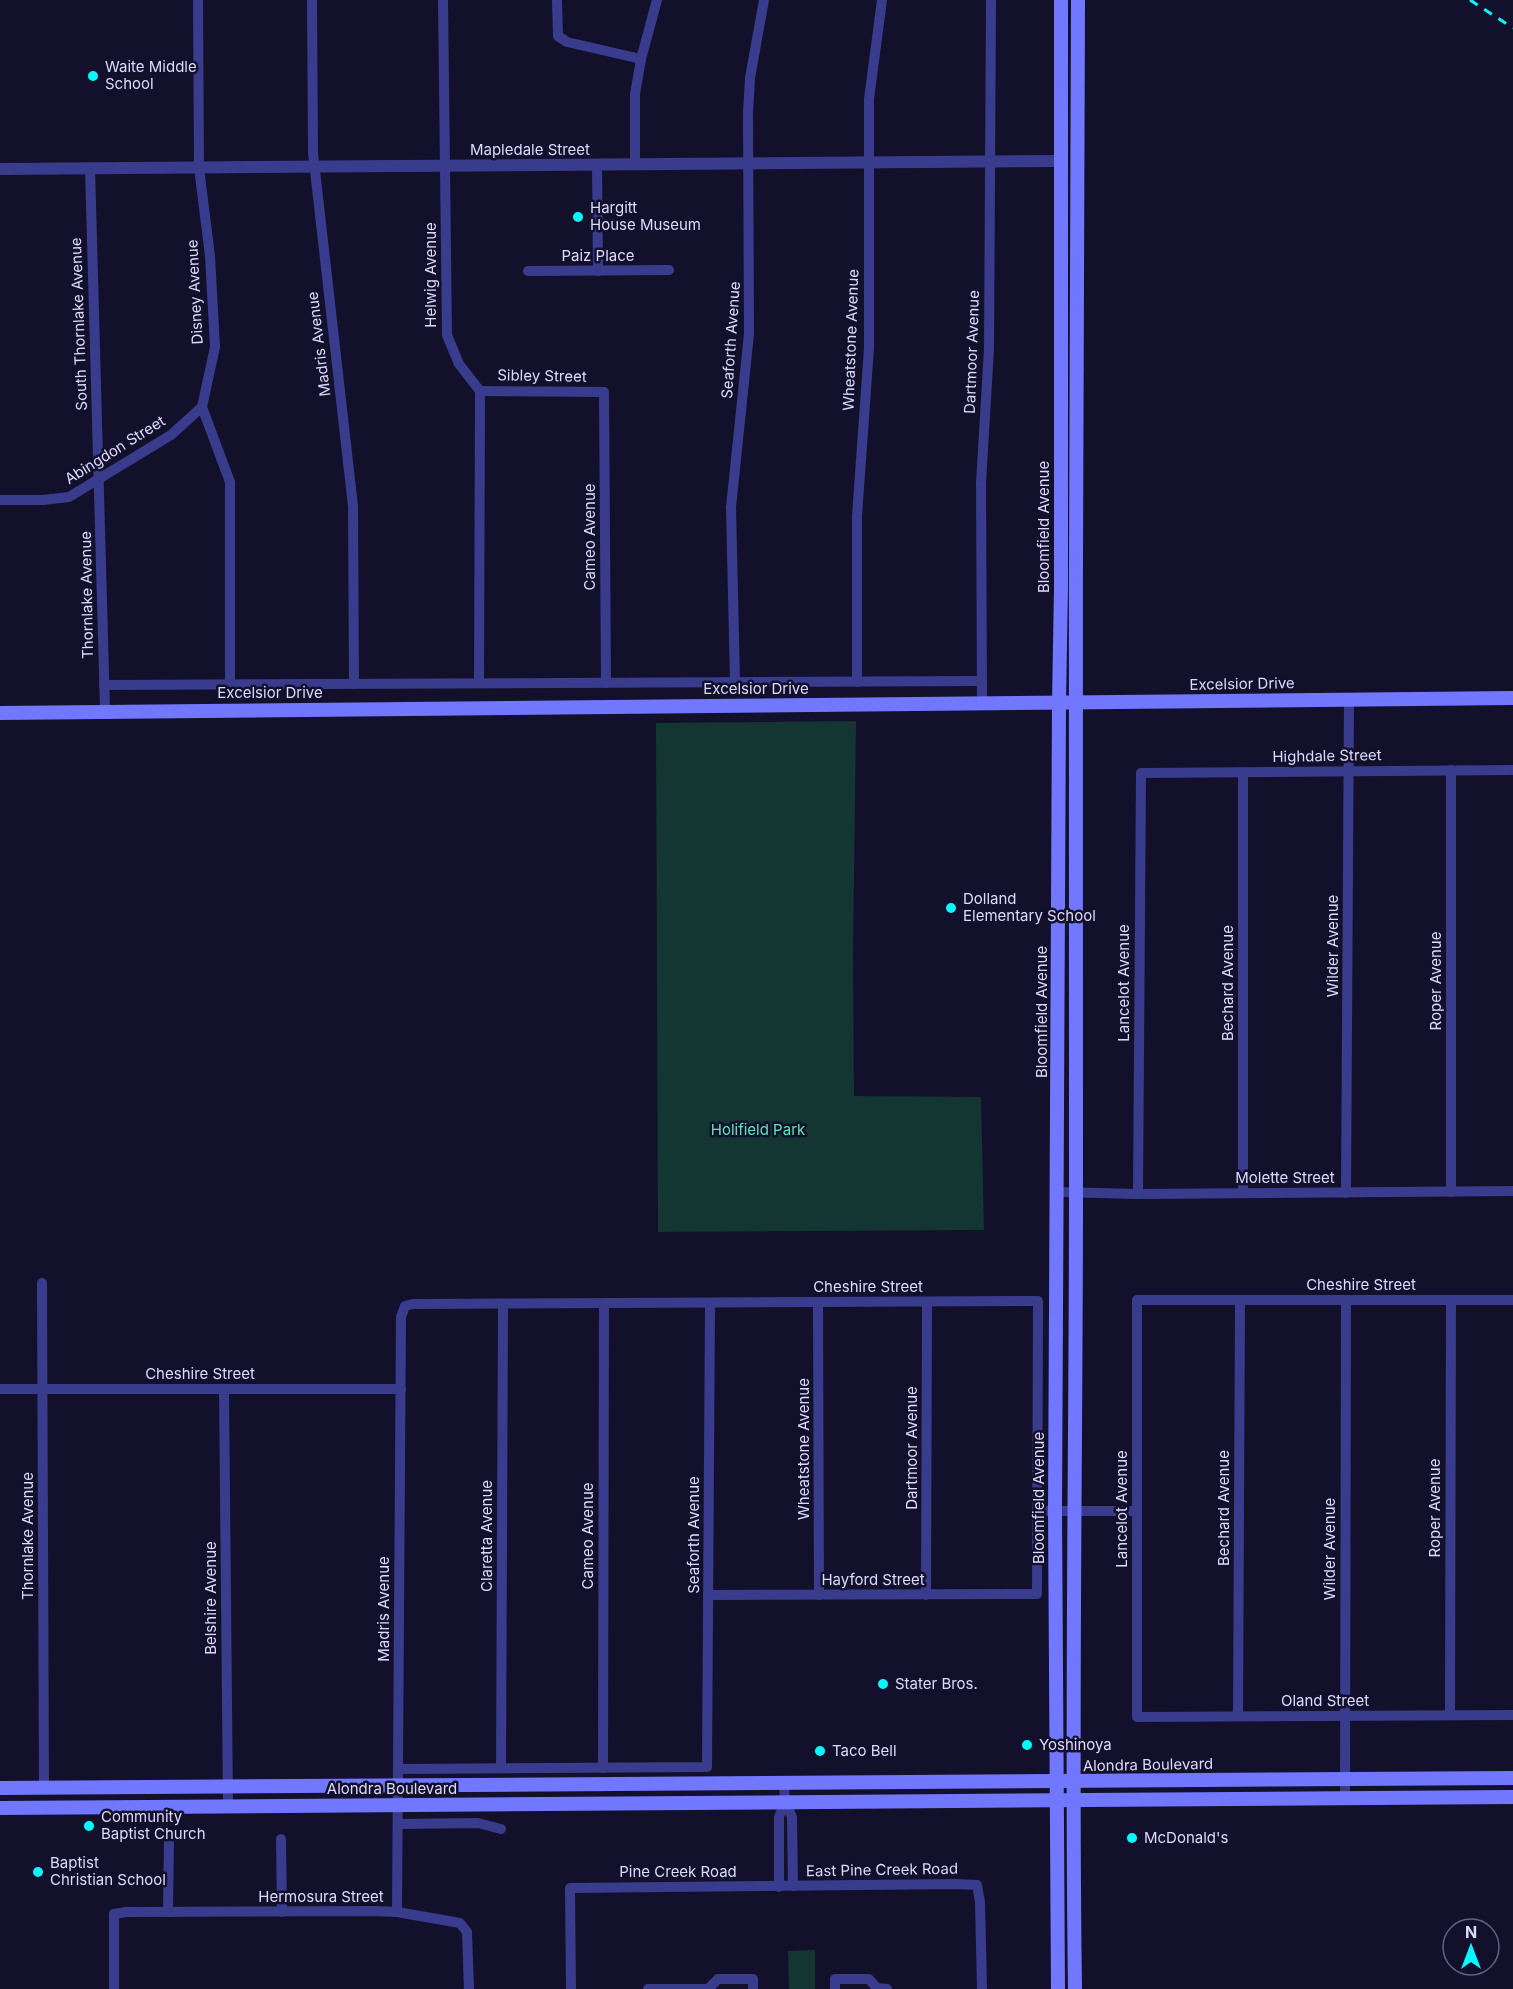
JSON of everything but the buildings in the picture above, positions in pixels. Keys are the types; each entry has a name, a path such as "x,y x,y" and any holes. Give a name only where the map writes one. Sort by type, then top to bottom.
{"main road":[{"name":"Bloomfield Avenue","path":"1058,1989 1055,1800 1055,1511 1061,587 1061,0"},
{"path":"1075,1989 1072,1782 1076,1193 1075,703 1078,0"},
{"path":"1077,150 1060,161 1077,177"},
{"path":"1061,208 1078,220"},
{"path":"1061,232 1070,223 1078,220"},
{"name":"Excelsior Drive","path":"0,712 1513,698"},
{"path":"1056,1655 1073,1655"},
{"name":"Alondra Boulevard","path":"0,1788 1513,1778"},
{"path":"898,1783 899,1801"},
{"name":"Alondra Boulevard","path":"0,1808 1513,1797"}],"street":[{"name":"Disney Avenue","path":"198,0 199,168 210,256 215,346 202,407"},
{"name":"Madris Avenue","path":"312,0 314,166 353,506 354,684"},
{"name":"Helwig Avenue","path":"443,0 447,335 459,364 480,391"},
{"path":"557,0 558,36 567,42 641,59"},
{"path":"635,164 635,94 641,59 657,0"},
{"name":"Seaforth Avenue","path":"735,682 731,507 749,334 750,78 764,0"},
{"name":"Wheatstone Avenue","path":"857,682 857,516 869,348 869,99 882,0"},
{"name":"Dartmoor Avenue","path":"982,704 981,483 989,349 991,0"},
{"name":"Mapledale Street","path":"0,169 1060,161"},
{"path":"597,164 598,271"},
{"name":"South Thornlake Avenue","path":"90,168 99,480"},
{"name":"Paiz Place","path":"528,271 669,270"},
{"path":"479,683 480,391"},
{"name":"Sibley Street","path":"480,391 604,392"},
{"name":"Cameo Avenue","path":"604,392 606,682"},
{"path":"202,407 230,482 230,684"},
{"name":"Abingdon Street","path":"0,500 43,500 69,497 171,435 202,407"},
{"name":"Thornlake Avenue","path":"99,480 105,710"},
{"name":"Excelsior Drive","path":"104,685 982,681"},
{"name":"Wilder Avenue","path":"1346,1193 1349,700"},
{"name":"Highdale Street","path":"1141,773 1243,774 1349,770 1513,770"},
{"name":"Roper Avenue","path":"1450,770 1451,1192"},
{"name":"Lancelot Avenue","path":"1137,1194 1141,773"},
{"name":"Bechard Avenue","path":"1243,774 1243,1193"},
{"name":"Molette Street","path":"1058,1192 1137,1194 1513,1191"},
{"name":"Thornlake Avenue","path":"42,1283 44,1788"},
{"name":"Lancelot Avenue","path":"1137,1300 1137,1717"},
{"name":"Cheshire Street","path":"1137,1300 1513,1300"},
{"name":"Bechard Avenue","path":"1238,1716 1240,1300"},
{"name":"Wilder Avenue","path":"1345,1798 1346,1300"},
{"name":"Roper Avenue","path":"1450,1300 1450,1715"},
{"name":"Cheshire Street","path":"405,1306 413,1304 1038,1301 1037,1594"},
{"name":"Dartmoor Avenue","path":"926,1594 927,1302"},
{"name":"Wheatstone Avenue","path":"818,1303 819,1595"},
{"name":"Claretta Avenue","path":"501,1768 503,1304"},
{"name":"Cameo Avenue","path":"603,1768 604,1304"},
{"name":"Seaforth Avenue","path":"707,1767 710,1304"},
{"name":"Madris Avenue","path":"398,1912 401,1317 405,1306"},
{"name":"Cheshire Street","path":"0,1389 401,1389"},
{"name":"Belshire Avenue","path":"224,1389 228,1806"},
{"path":"1037,1511 1137,1510"},
{"name":"Hayford Street","path":"708,1595 1037,1594"},
{"name":"Oland Street","path":"1137,1717 1513,1714"},
{"name":"Alondra Boulevard","path":"398,1769 707,1767"},
{"path":"784,1784 784,1802 792,1817 786,1887"},
{"path":"398,1824 478,1823 501,1829"},
{"path":"168,1912 169,1839"},
{"path":"281,1839 282,1912"},
{"name":"East Pine Creek Road","path":"786,1887 977,1885 980,1902 982,1989"},
{"name":"Pine Creek Road","path":"571,1989 570,1888 786,1887"},
{"name":"Hermosura Street","path":"114,1989 114,1914 126,1912 398,1912 460,1923 467,1932 469,1989"},
{"path":"648,1989 710,1988 718,1979 753,1979 753,1989"},
{"path":"835,1989 835,1979 869,1979 880,1989"}],"green space":[{"name":"Holifield Park","path":"856,721 854,1096 981,1097 984,1230 658,1232 656,723"},
{"path":"815,1950 815,1989 789,1989 788,1951"}],"railway":[{"path":"1470,0 1513,28"}],"place":[{"name":"Waite Middle School","path":"93,76"},
{"name":"Hargitt House Museum","path":"578,217"},
{"name":"Dolland Elementary School","path":"951,908"},
{"name":"Stater Bros.","path":"883,1684"},
{"name":"Yoshinoya","path":"1027,1745"},
{"name":"Taco Bell","path":"820,1751"},
{"name":"Community Baptist Church","path":"89,1826"},
{"name":"McDonald's","path":"1132,1838"},
{"name":"Baptist Christian School","path":"38,1872"}]}
